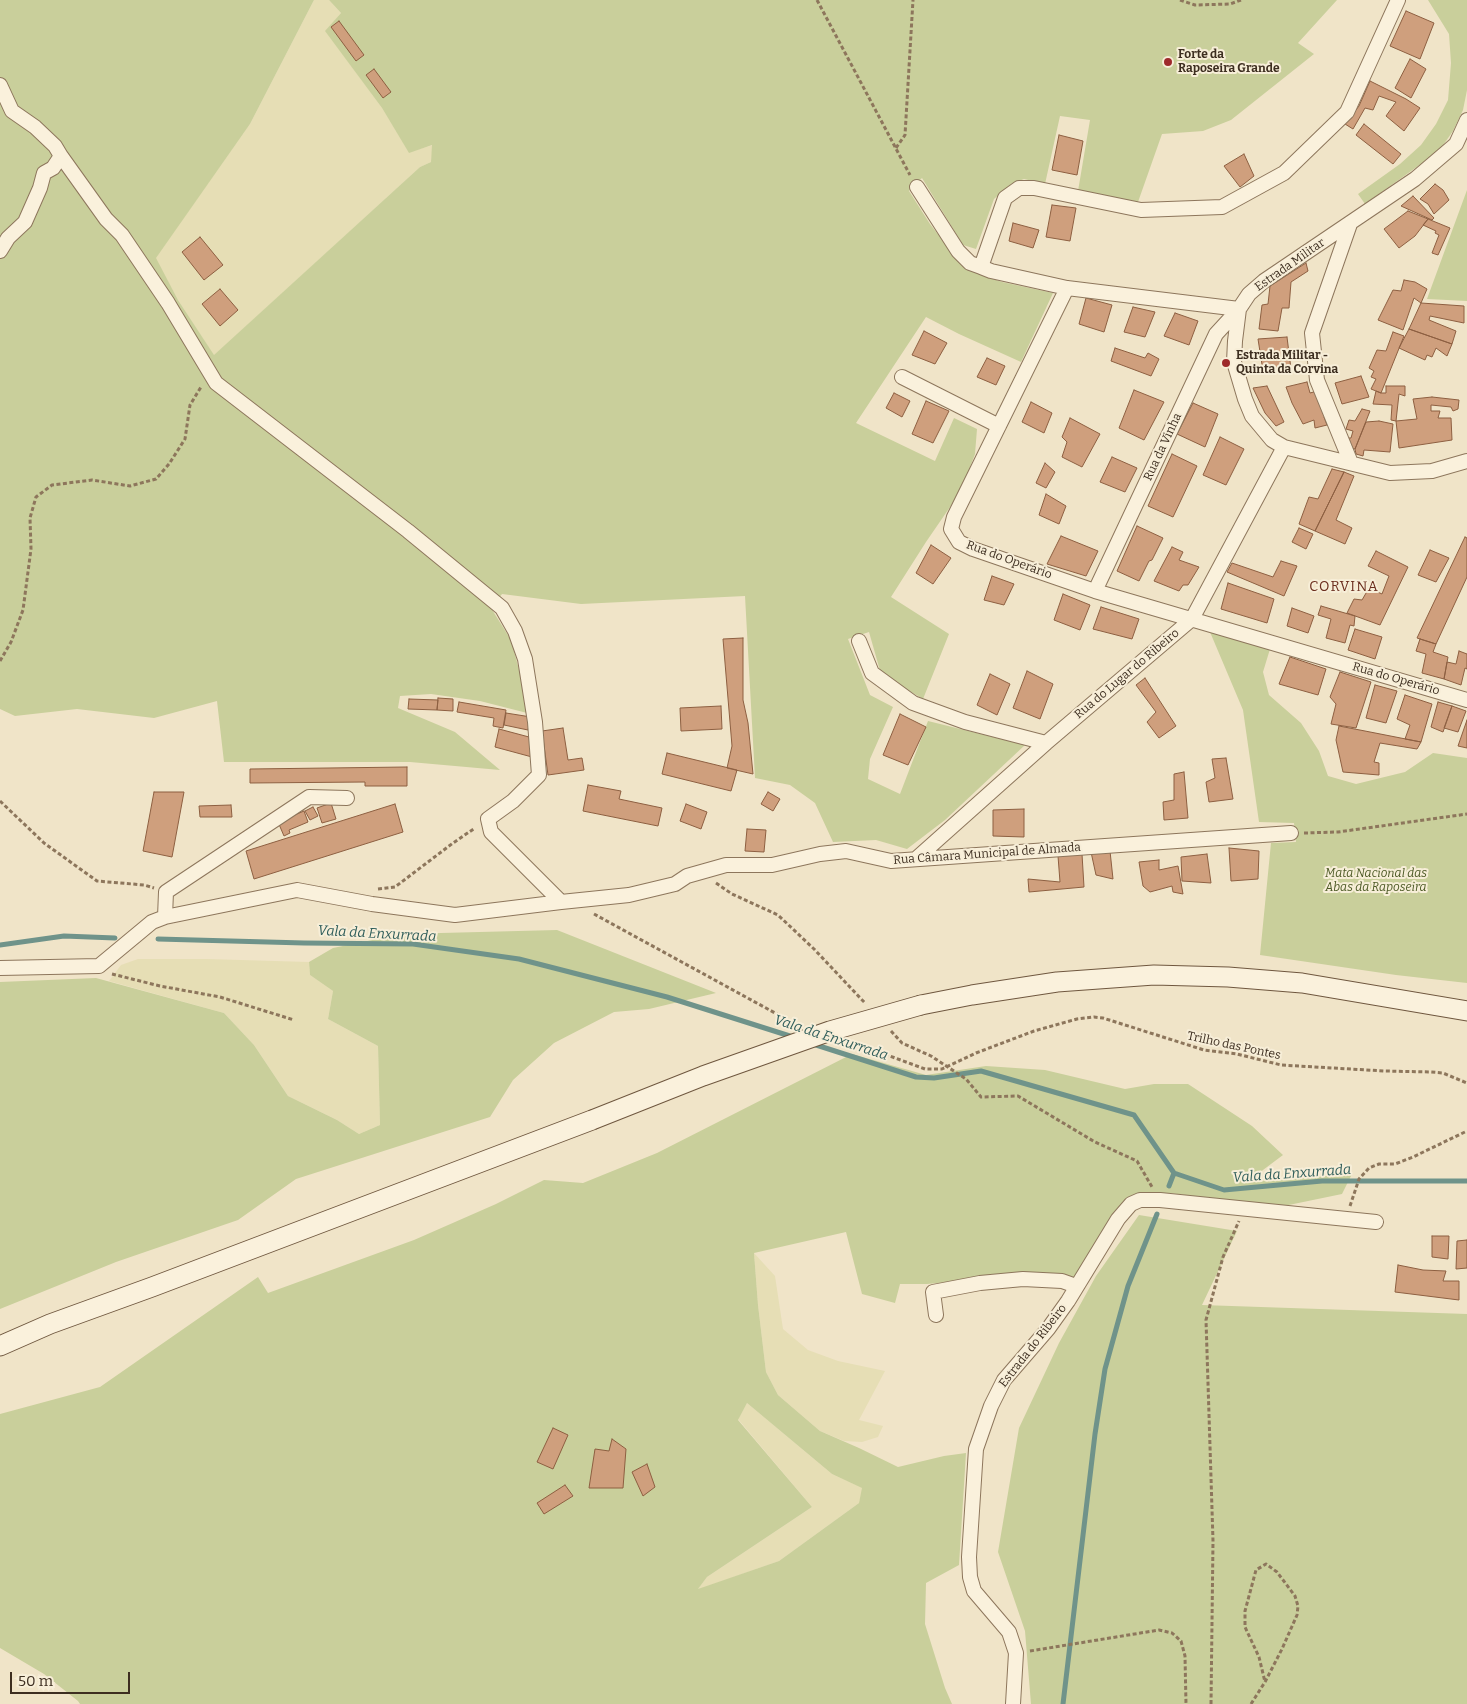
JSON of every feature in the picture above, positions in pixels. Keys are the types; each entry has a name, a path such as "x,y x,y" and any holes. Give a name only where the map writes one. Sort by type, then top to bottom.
{"main road":[{"path":"0,1346 50,1324 592,1120 702,1076 839,1028 921,1005 1057,982 1154,975 1228,977 1302,983 1467,1011"}],"street":[{"path":"980,267 1005,198 1019,188 1034,188 1141,210 1222,208 1284,173 1348,112 1398,0"},
{"path":"0,85 12,111 35,127 55,146 106,220 122,235 168,303 216,383 408,531 502,608 515,631 525,659 535,722 539,775 513,801 488,819 491,832 561,902"},
{"name":"Estrada Militar","path":"1467,120 1456,144 1416,178 1264,281 1249,294 1239,309 1234,341 1234,362 1244,399 1252,416 1272,440 1284,447 1390,473 1432,471 1467,461"},
{"path":"0,251 8,238 25,222 40,188 44,173 53,168 61,156"},
{"path":"917,187 958,251 970,263 990,271 1067,288 1239,309"},
{"path":"1350,224 1312,333 1317,380 1351,463"},
{"name":"Rua do Operário","path":"1067,288 954,517 951,530 959,542 973,549 1095,591 1467,700"},
{"name":"Rua da Vinha","path":"1095,591 1216,334 1239,309"},
{"path":"902,377 999,426"},
{"name":"Rua do Lugar do Ribeiro","path":"917,858 1046,743 1192,619 1284,447"},
{"path":"859,641 872,673 912,703 965,722 1046,743"},
{"path":"0,968 99,966 152,922 165,916 166,892 308,797 348,798"},
{"name":"Rua Câmara Municipal de Almada","path":"165,916 297,890 372,904 455,915 629,895 675,884 687,876 726,865 772,865 820,854 846,851 891,861 1291,833"},
{"name":"Estrada do Ribeiro","path":"1013,1704 1015,1696 1016,1653 1009,1632 974,1591 970,1577 969,1557 976,1449 991,1406 1004,1380 1048,1329 1068,1301 1118,1219 1131,1204 1140,1200 1160,1200 1376,1222"},
{"path":"936,1315 934,1292 980,1283 1023,1279 1062,1281 1076,1286"}],"path":[{"path":"816,0 917,187"},
{"path":"896,148 904,135 913,0"},
{"path":"1180,0 1195,5 1230,4 1241,0"},
{"path":"0,661 11,642 23,610 31,549 30,518 36,497 52,485 92,480 130,486 156,479 169,464 185,439 190,405 210,373"},
{"path":"0,801 44,843 97,881 144,885 166,892"},
{"path":"1291,833 1338,832 1467,814"},
{"path":"376,889 395,887 488,819"},
{"path":"702,872 732,894 778,915 814,949 868,1007"},
{"path":"591,913 801,1026"},
{"path":"99,966 113,975 160,986 220,996 294,1020"},
{"name":"Trilho das Pontes","path":"949,1066 976,1052 1050,1026 1094,1017 1103,1018 1204,1050 1237,1054 1281,1065 1431,1072 1443,1074 1467,1083"},
{"path":"888,1028 902,1042 949,1066 966,1079 981,1097 1018,1096 1095,1142 1137,1161 1160,1200"},
{"path":"844,1044 879,1052 926,1068 942,1069 949,1066"},
{"path":"1354,1193 1359,1178 1369,1168 1379,1164 1395,1164 1467,1131"},
{"path":"1211,1704 1213,1541 1206,1320 1223,1257 1239,1222 1241,1208"},
{"path":"1251,1704 1265,1682 1297,1615 1298,1606 1295,1596 1277,1572 1266,1564 1256,1570 1245,1611 1244,1627 1260,1657 1265,1682"},
{"path":"1016,1653 1159,1630 1172,1633 1181,1641 1185,1656 1186,1704"}],"shaded area":[{"path":"314,0 329,0 341,13 326,31 382,108 409,152 433,145 431,162 420,167 214,356 178,300 155,258 250,124"},
{"path":"138,959 309,962 310,975 333,991 328,1019 378,1046 380,1125 359,1134 337,1120 288,1096 254,1045 224,1013 109,981 121,965"},
{"path":"754,1253 775,1276 783,1329 808,1350 838,1361 885,1371 859,1420 883,1426 878,1437 862,1442 844,1441 820,1431 778,1395 766,1372"},
{"path":"747,1403 832,1474 863,1488 859,1503 779,1561 697,1590 707,1577 812,1507 738,1419"}],"green space":[{"path":"0,0 314,0 250,124 156,258 178,300 214,355 420,167 431,162 432,145 409,153 382,108 325,31 341,13 329,0 1337,0 1298,43 1314,54 1231,120 1203,131 1162,134 1138,202 1078,191 1090,120 1060,116 1045,184 1024,179 1011,184 994,199 976,249 963,245 922,178 909,191 930,224 965,269 1002,282 1053,293 1021,362 926,317 856,423 935,461 954,418 977,429 975,454 961,491 891,597 949,634 923,699 881,674 869,632 848,639 870,695 893,707 870,759 868,779 900,794 928,721 1025,745 945,820 907,849 876,840 833,842 815,803 790,785 755,778 745,596 581,604 502,594 491,608 511,640 531,714 480,701 431,694 400,696 398,708 455,732 500,770 410,762 224,762 217,701 154,718 77,709 15,716 0,709"},
{"path":"1428,0 1467,0 1467,90 1463,110 1453,131 1439,151 1365,204 1358,194 1400,164 1421,145 1436,124 1448,100 1451,63 1449,34"},
{"path":"1467,190 1467,301 1427,299"},
{"name":"Mata Nacional das Abas da Raposeira","path":"1210,632 1270,649 1263,672 1269,695 1301,723 1319,751 1328,776 1356,784 1405,772 1433,753 1467,758 1467,983 1396,975 1260,955 1271,843 1296,842 1294,823 1259,822 1243,710"},
{"path":"557,930 716,993 649,1009 614,1012 554,1043 513,1080 490,1117 296,1179 238,1220 116,1262 0,1309 0,982 96,978 224,1013 254,1045 288,1096 337,1120 359,1134 380,1125 378,1046 328,1019 333,991 310,975 309,962 333,948 402,934"},
{"path":"852,1054 926,1075 986,1066 1045,1070 1125,1089 1154,1084 1188,1084 1252,1126 1283,1155 1247,1182 1352,1174 1342,1194 1279,1207 1169,1193 1132,1198 1074,1278 1037,1274 927,1284 900,1284 895,1303 862,1294 846,1232 754,1253 766,1372 778,1395 820,1431 898,1467 966,1453 959,1565 926,1583 925,1624 945,1688 952,1704 80,1704 44,1674 0,1648 0,1414 100,1387 258,1277 268,1293 414,1240 496,1204 544,1180 583,1183 657,1153","holes":["747,1403 832,1474 862,1488 859,1503 779,1561 698,1589 707,1577 812,1507 738,1420"]},
{"path":"1139,1215 1237,1231 1202,1305 1467,1314 1467,1704 1031,1704 1025,1631 998,1552 1019,1428 1059,1343 1096,1276"}],"building":[{"path":"1406,11 1434,23 1420,59 1390,46"},
{"path":"339,21 364,55 356,61 331,27"},
{"path":"1410,59 1426,69 1411,98 1395,88"},
{"path":"374,69 391,92 383,98 366,75"},
{"path":"1370,81 1420,108 1404,131 1386,116 1396,102 1379,96 1373,110 1365,108 1353,129 1345,124 1359,106"},
{"path":"1364,124 1401,154 1393,164 1356,135"},
{"path":"1059,135 1083,141 1077,175 1052,170"},
{"path":"1244,154 1254,176 1240,187 1224,166"},
{"path":"1435,184 1443,190 1449,200 1434,214 1428,204 1420,199"},
{"path":"1413,196 1434,218 1432,220 1401,206"},
{"path":"1052,205 1076,208 1070,241 1046,237"},
{"path":"1408,211 1428,219 1415,236 1399,248 1384,229"},
{"path":"1428,219 1450,228 1438,255 1432,253 1439,235 1435,233 1436,231 1423,225"},
{"path":"1013,223 1039,230 1033,248 1009,241"},
{"path":"200,237 223,265 204,280 182,252"},
{"path":"1306,263 1308,271 1291,282 1289,308 1282,308 1278,331 1259,329 1262,305 1268,304 1270,286"},
{"path":"1404,280 1415,282 1427,289 1421,303 1414,298 1403,330 1378,320 1393,290 1401,291"},
{"path":"220,289 238,310 220,326 202,304"},
{"path":"1086,298 1112,305 1104,332 1079,324"},
{"path":"1421,303 1464,306 1464,323 1430,316 1429,320 1456,331 1452,344 1409,329"},
{"path":"1133,307 1155,312 1145,337 1124,332"},
{"path":"1175,313 1198,321 1189,345 1164,336"},
{"path":"1409,329 1452,344 1447,356 1436,348 1432,357 1427,355 1425,360 1399,348"},
{"path":"924,331 947,343 935,364 912,355"},
{"path":"1393,332 1404,336 1381,393 1371,389 1376,379 1371,377 1374,371 1369,368 1377,350 1386,351"},
{"path":"1287,337 1291,369 1263,371 1258,339"},
{"path":"1115,348 1145,358 1148,353 1159,359 1151,376 1111,361"},
{"path":"987,358 1005,366 996,385 977,377"},
{"path":"1361,376 1369,397 1342,404 1335,383"},
{"path":"1307,382 1310,393 1321,390 1327,415 1324,417 1327,425 1315,428 1314,420 1303,424 1292,403 1286,387"},
{"path":"1267,386 1284,422 1276,426 1265,413 1253,388"},
{"path":"1386,386 1405,386 1405,396 1399,394 1396,421 1391,420 1392,405 1373,404 1376,391 1386,393"},
{"path":"1134,390 1164,402 1144,440 1119,428"},
{"path":"894,393 910,401 902,417 886,408"},
{"path":"1432,397 1459,400 1458,409 1453,411 1451,407 1431,405 1431,411 1440,411 1438,418 1451,418 1452,440 1399,448 1396,421 1417,419 1413,399"},
{"path":"926,401 949,411 933,443 912,434"},
{"path":"1031,402 1052,413 1044,433 1022,422"},
{"path":"1193,403 1218,414 1205,447 1177,434"},
{"path":"1362,409 1370,411 1355,449 1350,448 1348,438 1351,438 1353,431 1346,429 1349,420 1355,421"},
{"path":"1070,418 1100,434 1082,467 1062,457 1067,442 1062,437"},
{"path":"1379,421 1393,424 1390,452 1364,450 1363,456 1356,454 1355,449 1366,422"},
{"path":"1220,437 1244,449 1226,485 1203,475"},
{"path":"1172,454 1197,466 1173,517 1148,506"},
{"path":"1112,457 1137,468 1125,492 1100,482"},
{"path":"1045,463 1055,472 1046,488 1036,483"},
{"path":"1332,469 1344,472 1315,531 1299,524 1309,497 1318,499"},
{"path":"1344,472 1354,476 1336,520 1352,528 1345,544 1315,531"},
{"path":"1046,494 1066,506 1059,524 1039,515"},
{"path":"1137,526 1163,538 1139,581 1117,571"},
{"path":"1299,528 1313,534 1306,549 1292,542"},
{"path":"1061,536 1098,551 1086,576 1047,564"},
{"path":"1465,537 1467,538 1467,577 1436,644 1417,638"},
{"path":"931,545 951,558 933,584 916,573"},
{"path":"1172,547 1183,552 1179,560 1199,567 1188,585 1183,585 1179,591 1154,581"},
{"path":"1430,550 1449,558 1436,582 1418,575"},
{"path":"1376,551 1408,567 1380,625 1347,613 1354,599 1362,600 1369,588 1382,594 1389,576 1368,566"},
{"path":"1281,561 1297,566 1284,596 1227,572 1232,563 1273,577"},
{"path":"992,576 1014,584 1004,605 984,600"},
{"path":"1228,583 1274,599 1267,623 1221,609"},
{"path":"1063,594 1090,605 1080,630 1054,620"},
{"path":"1321,606 1355,616 1354,626 1350,625 1345,643 1326,638 1331,619 1318,615"},
{"path":"1101,607 1139,619 1132,639 1093,629"},
{"path":"1292,608 1314,616 1308,633 1287,626"},
{"path":"1355,629 1382,637 1375,659 1348,650"},
{"path":"743,638 743,700 748,723 753,774 727,768 732,746 723,639"},
{"path":"1420,639 1436,644 1433,652 1448,657 1444,679 1422,673 1426,654 1416,651"},
{"path":"1459,651 1467,654 1467,669 1465,668 1461,685 1444,679 1447,662 1456,664"},
{"path":"1290,657 1326,669 1318,695 1279,684"},
{"path":"1027,671 1053,684 1040,719 1013,708"},
{"path":"1340,672 1371,682 1356,728 1331,724 1336,704 1330,697"},
{"path":"990,674 1010,684 997,715 977,705"},
{"path":"1145,678 1176,726 1159,738 1147,722 1156,712 1136,685"},
{"path":"1375,685 1397,691 1386,723 1366,718"},
{"path":"1405,695 1432,704 1421,742 1405,739 1410,725 1397,719"},
{"path":"438,698 453,699 453,711 437,710"},
{"path":"409,699 438,700 437,710 408,709"},
{"path":"459,702 506,710 503,728 493,726 494,718 457,712"},
{"path":"1438,702 1452,706 1443,732 1431,727"},
{"path":"721,706 722,729 681,731 680,708"},
{"path":"1452,706 1466,711 1458,732 1444,728"},
{"path":"506,713 531,717 528,730 504,725"},
{"path":"900,714 926,727 908,765 883,755"},
{"path":"1467,720 1467,748 1458,746"},
{"path":"1339,726 1421,742 1417,749 1380,743 1374,762 1379,763 1379,775 1343,772 1336,740"},
{"path":"563,728 568,760 582,758 584,770 548,775 542,731"},
{"path":"499,729 529,737 532,757 495,747"},
{"path":"667,753 737,770 731,791 662,774"},
{"path":"1226,758 1233,799 1209,802 1206,782 1215,778 1212,759"},
{"path":"407,767 407,786 365,786 365,782 250,783 250,769"},
{"path":"1184,772 1188,818 1164,820 1163,802 1174,800 1174,774"},
{"path":"588,785 621,791 619,799 662,808 658,826 583,811"},
{"path":"154,792 184,792 172,857 143,851"},
{"path":"768,792 780,799 773,811 761,804"},
{"path":"331,803 336,819 322,823 317,808"},
{"path":"395,804 403,832 254,879 246,851"},
{"path":"686,804 707,812 701,829 680,821"},
{"path":"231,805 232,817 200,817 199,806"},
{"path":"313,807 318,816 310,820 305,811"},
{"path":"1024,809 1024,837 993,836 993,810"},
{"path":"304,811 308,822 289,830 290,833 284,836 278,822"},
{"path":"747,829 766,830 764,852 745,851"},
{"path":"1229,848 1259,851 1258,879 1231,881"},
{"path":"1110,851 1113,879 1096,875 1091,852"},
{"path":"1082,854 1084,887 1029,892 1028,879 1060,882 1058,856"},
{"path":"1207,854 1211,883 1182,881 1181,857"},
{"path":"1159,860 1159,870 1178,866 1183,894 1173,892 1172,886 1150,892 1143,886 1139,862"},
{"path":"1432,1236 1449,1236 1448,1259 1432,1257"},
{"path":"1467,1240 1467,1268 1456,1269 1457,1241"},
{"path":"1398,1265 1423,1270 1446,1271 1443,1281 1459,1281 1459,1300 1395,1292"},
{"path":"553,1428 568,1435 553,1469 537,1462"},
{"path":"612,1439 626,1449 623,1488 589,1488 595,1449 609,1451"},
{"path":"647,1464 655,1487 643,1496 632,1472"},
{"path":"565,1485 573,1496 544,1514 537,1503"}],"waterway":[{"name":"Vala da Enxurrada","path":"0,945 64,936 115,938"},
{"name":"Vala da Enxurrada","path":"158,939 413,944 519,959 667,997 793,1037"},
{"name":"Vala da Enxurrada","path":"813,1044 916,1077 934,1078 981,1071 1134,1115 1174,1173 1224,1190 1322,1181 1467,1181"},
{"path":"1169,1186 1174,1173"},
{"path":"1063,1704 1095,1434 1105,1369 1128,1286 1157,1214"}],"place":[{"name":"Forte da Raposeira Grande","path":"1168,62"},
{"name":"Estrada Militar - Quinta da Corvina","path":"1226,363"}],"district":[{"name":"CORVINA","path":"1344,587"}]}
